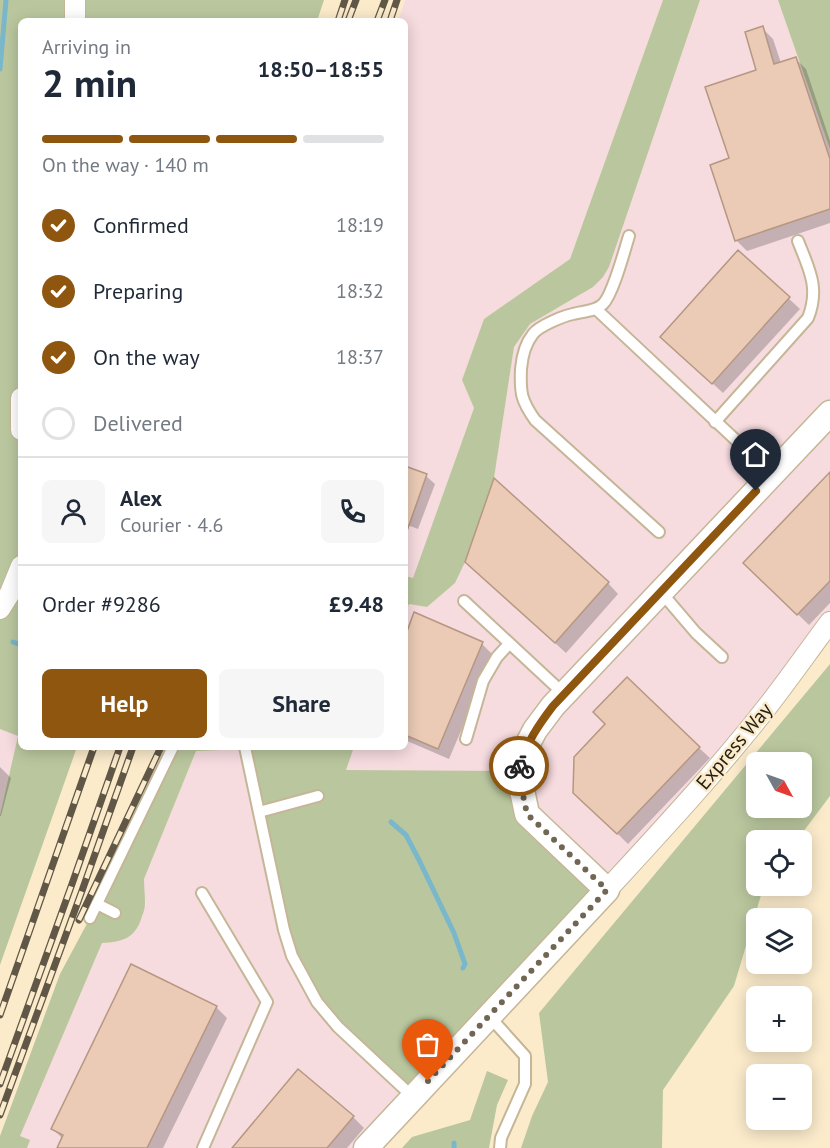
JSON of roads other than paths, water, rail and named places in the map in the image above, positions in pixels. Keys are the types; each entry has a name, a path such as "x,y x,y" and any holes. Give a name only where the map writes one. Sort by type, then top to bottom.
{"street":[{"path":"75,0 75,18"},
{"path":"366,1148 607,890 527,814 518,771 524,751 535,730 564,694 830,414"},
{"path":"0,609 18,573"},
{"name":"Express Way","path":"607,890 716,769 768,706 830,622"}],"lane":[{"path":"629,236 610,293 602,305 596,309 572,314 534,332 525,348 521,366 521,392 525,405 535,420 659,532"},
{"path":"715,422 808,318 813,297 813,280 798,242"},
{"path":"596,309 772,474"},
{"path":"661,592 696,633 722,657"},
{"path":"464,601 564,694"},
{"path":"466,740 483,681 497,657 509,644"},
{"path":"90,918 172,750"},
{"path":"246,750 284,930 292,956 317,1002 338,1027 413,1097"},
{"path":"259,812 318,796"},
{"path":"202,893 267,1002 203,1148"},
{"path":"98,904 115,913"},
{"path":"489,1016 525,1056 525,1084 501,1138 500,1148"}],"waterway":[{"path":"0,69 6,0"},
{"path":"13,642 18,644"},
{"path":"391,822 406,835 419,860 454,933 465,964 463,968"},
{"path":"454,1143 454,1148"}],"railway":[{"path":"339,18 345,0"},
{"path":"349,18 356,0"},
{"path":"378,18 385,0"},
{"path":"391,18 397,0"},
{"path":"0,1015 93,750"},
{"path":"0,1084 119,750"},
{"path":"0,1115 132,750"},
{"path":"79,920 160,750"}]}
